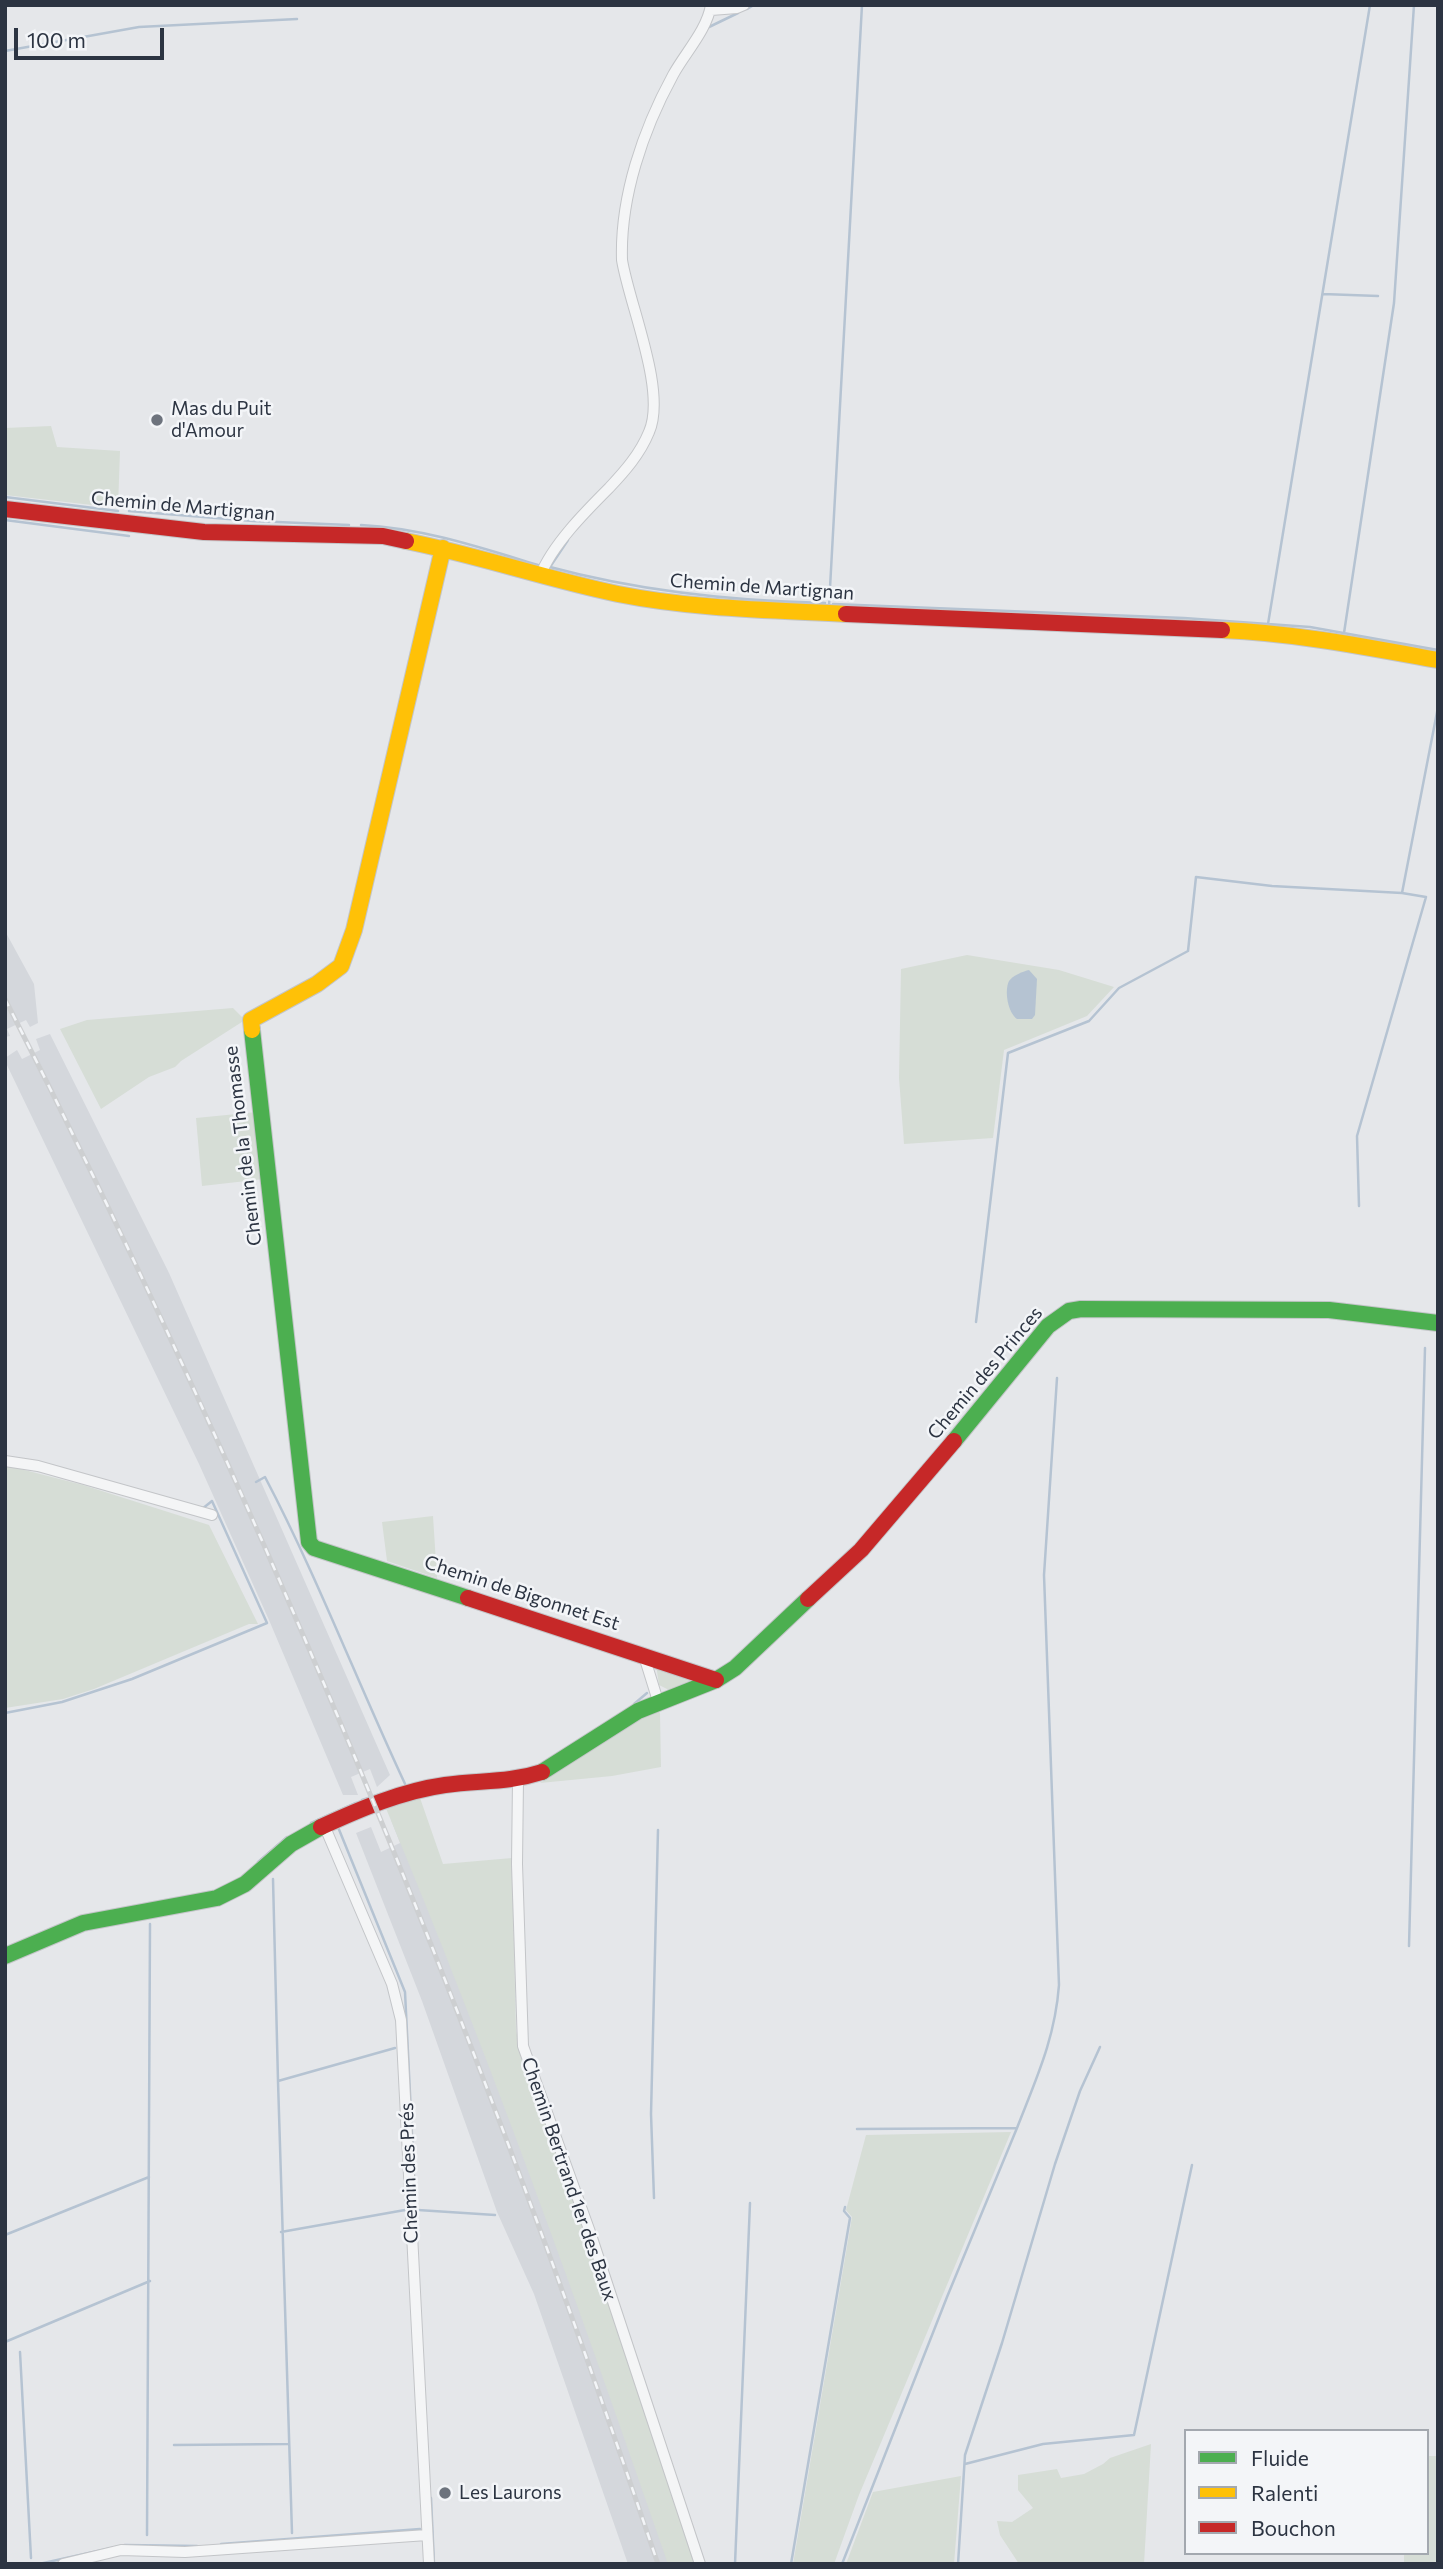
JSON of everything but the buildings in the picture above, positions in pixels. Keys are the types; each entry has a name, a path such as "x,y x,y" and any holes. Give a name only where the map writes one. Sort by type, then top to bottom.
{"street":[{"path":"540,576 554,552 586,511 630,467 651,429 651,370 622,260 626,203 656,111 670,80 711,7 737,8 744,5"},
{"name":"Chemin de Martignan","path":"5,509 204,533 383,537 443,548 540,576 654,601 715,608 1265,632 1438,660"},
{"name":"Chemin de la Thomasse","path":"314,1548 309,1542 251,1020 317,984 341,966 354,930 443,548"},
{"name":"Chemin des Princes","path":"5,1956 92,1920 217,1898 245,1884 291,1844 324,1825 361,1809 412,1792 445,1786 518,1780 546,1771 638,1711 716,1680 735,1668 861,1550 1048,1326 1069,1311 1329,1310 1438,1323"},
{"path":"5,1461 38,1466 212,1515"},
{"name":"Chemin de Bigonnet Est","path":"314,1548 716,1680"},
{"path":"645,1656 658,1701"},
{"name":"Chemin Bertrand 1er des Baux","path":"518,1780 517,1877 523,2046 590,2232 700,2564"},
{"name":"Chemin des Prés","path":"324,1825 392,1984 401,2020 429,2564"},
{"path":"63,2564 121,2550 185,2552 427,2535"}],"shaded area":[{"path":"51,426 57,447 120,451 118,508 5,495 5,428"},
{"path":"5,931 34,984 38,1023 30,1027 26,1020 7,1029 10,1036 5,1037"},
{"path":"967,955 1059,970 1114,987 1087,1016 1004,1050 993,1138 904,1144 899,1078 901,969"},
{"path":"233,1008 245,1020 175,1067 149,1077 101,1109 60,1029 87,1020"},
{"path":"50,1034 169,1273 390,1775 377,1787 370,1769 351,1777 358,1795 343,1795 199,1464 5,1061 5,1058 17,1050 22,1059 40,1050 36,1039"},
{"path":"257,1112 264,1179 202,1186 196,1118"},
{"path":"5,1465 83,1485 209,1525 258,1624 249,1624 94,1689 63,1699 5,1708"},
{"path":"433,1516 437,1578 387,1561 382,1522"},
{"path":"656,1664 705,1679 669,1690 659,1685"},
{"path":"656,1708 660,1713 661,1767 612,1776 540,1783"},
{"path":"419,1795 443,1864 512,1858 516,2030 522,2060 560,2161 697,2564 668,2564 532,2183 461,1994 385,1806"},
{"path":"405,1814 678,2564 628,2564 534,2294 497,2212 422,2001 356,1833 371,1827 381,1852 400,1843 391,1820"},
{"path":"1011,2132 859,2495 834,2564 793,2564 852,2217 846,2210 866,2135"},
{"path":"1151,2444 1144,2564 1019,2564 1000,2535 997,2521 1012,2522 1033,2508 1018,2490 1018,2475 1057,2469 1061,2478 1084,2474 1110,2458"},
{"path":"1429,2456 1438,2456 1438,2564 1404,2564 1404,2555 1429,2555"},
{"path":"961,2476 954,2564 846,2564 873,2492"}],"water":[{"path":"1029,970 1037,979 1035,1015 1032,1019 1017,1019 1009,1007 1008,985 1013,977"}],"waterway":[{"path":"747,9 754,5"},
{"path":"829,606 862,5"},
{"path":"1268,624 1370,5"},
{"path":"1344,633 1394,303 1414,5"},
{"path":"709,27 738,13"},
{"path":"5,51 139,27 297,19"},
{"path":"1323,294 1378,296"},
{"path":"5,497 118,511"},
{"path":"129,511 253,521 349,525"},
{"path":"5,520 129,536"},
{"path":"361,525 428,534 538,565"},
{"path":"568,540 550,567 686,593 825,603"},
{"path":"833,604 1184,618 1310,627 1438,650"},
{"path":"1359,1206 1357,1136 1426,897 1402,893 1438,707"},
{"path":"976,1322 1008,1053 1089,1021 1119,988 1188,951 1196,877 1272,886 1402,893"},
{"path":"1409,1946 1425,1348"},
{"path":"857,2129 1017,2128 1049,2041 1059,1985 1044,1575 1057,1378"},
{"path":"256,1482 265,1477 284,1515 406,1786"},
{"path":"5,1713 62,1702 132,1679 267,1623 212,1501 202,1509"},
{"path":"634,1704 647,1693"},
{"path":"492,1774 524,1770"},
{"path":"362,1800 406,1786"},
{"path":"311,1823 356,1803"},
{"path":"338,1827 405,1992 416,2216"},
{"path":"654,2198 651,2114 658,1830"},
{"path":"258,1862 287,1837"},
{"path":"273,1879 278,2081"},
{"path":"147,2535 150,1924"},
{"path":"958,2564 965,2455 1002,2343 1055,2164 1080,2091 1100,2047"},
{"path":"292,2533 278,2081 395,2048"},
{"path":"842,2564 1017,2128"},
{"path":"965,2464 1043,2444 1134,2435 1192,2165"},
{"path":"5,2235 149,2177"},
{"path":"735,2564 750,2203"},
{"path":"791,2564 850,2218 844,2211 845,2207"},
{"path":"281,2232 405,2210"},
{"path":"418,2210 495,2215"},
{"path":"5,2342 150,2281"},
{"path":"20,2352 31,2558"},
{"path":"174,2445 288,2444"},
{"path":"431,2498 434,2564"},
{"path":"221,2544 420,2529"},
{"path":"39,2564 125,2545 197,2546"}],"railway":[{"path":"5,999 190,1381 277,1574 360,1770 440,1966 516,2164 658,2564"}],"traffic: fast":[{"path":"252,1030 309,1542 314,1548 468,1598"},
{"path":"954,1441 1048,1326 1069,1311 1329,1310 1438,1323"},
{"path":"542,1772 638,1711 716,1680 735,1668 808,1599"},
{"path":"5,1956 83,1923 217,1898 245,1884 291,1844 321,1827"}],"traffic: slow":[{"path":"406,541 591,588 646,599 732,608 846,614"},
{"path":"252,1030 251,1020 317,984 341,966 354,930 443,548"},
{"path":"1222,630 1303,637 1438,660"}],"traffic: jam":[{"path":"5,509 204,532 383,536 406,541"},
{"path":"846,614 1222,630"},
{"path":"808,1599 861,1550 954,1441"},
{"path":"468,1598 716,1680"},
{"path":"321,1827 366,1807 413,1792 542,1772"}],"place":[{"name":"Mas du Puit d'Amour","path":"157,420"},
{"name":"Les Laurons","path":"445,2493"}]}
